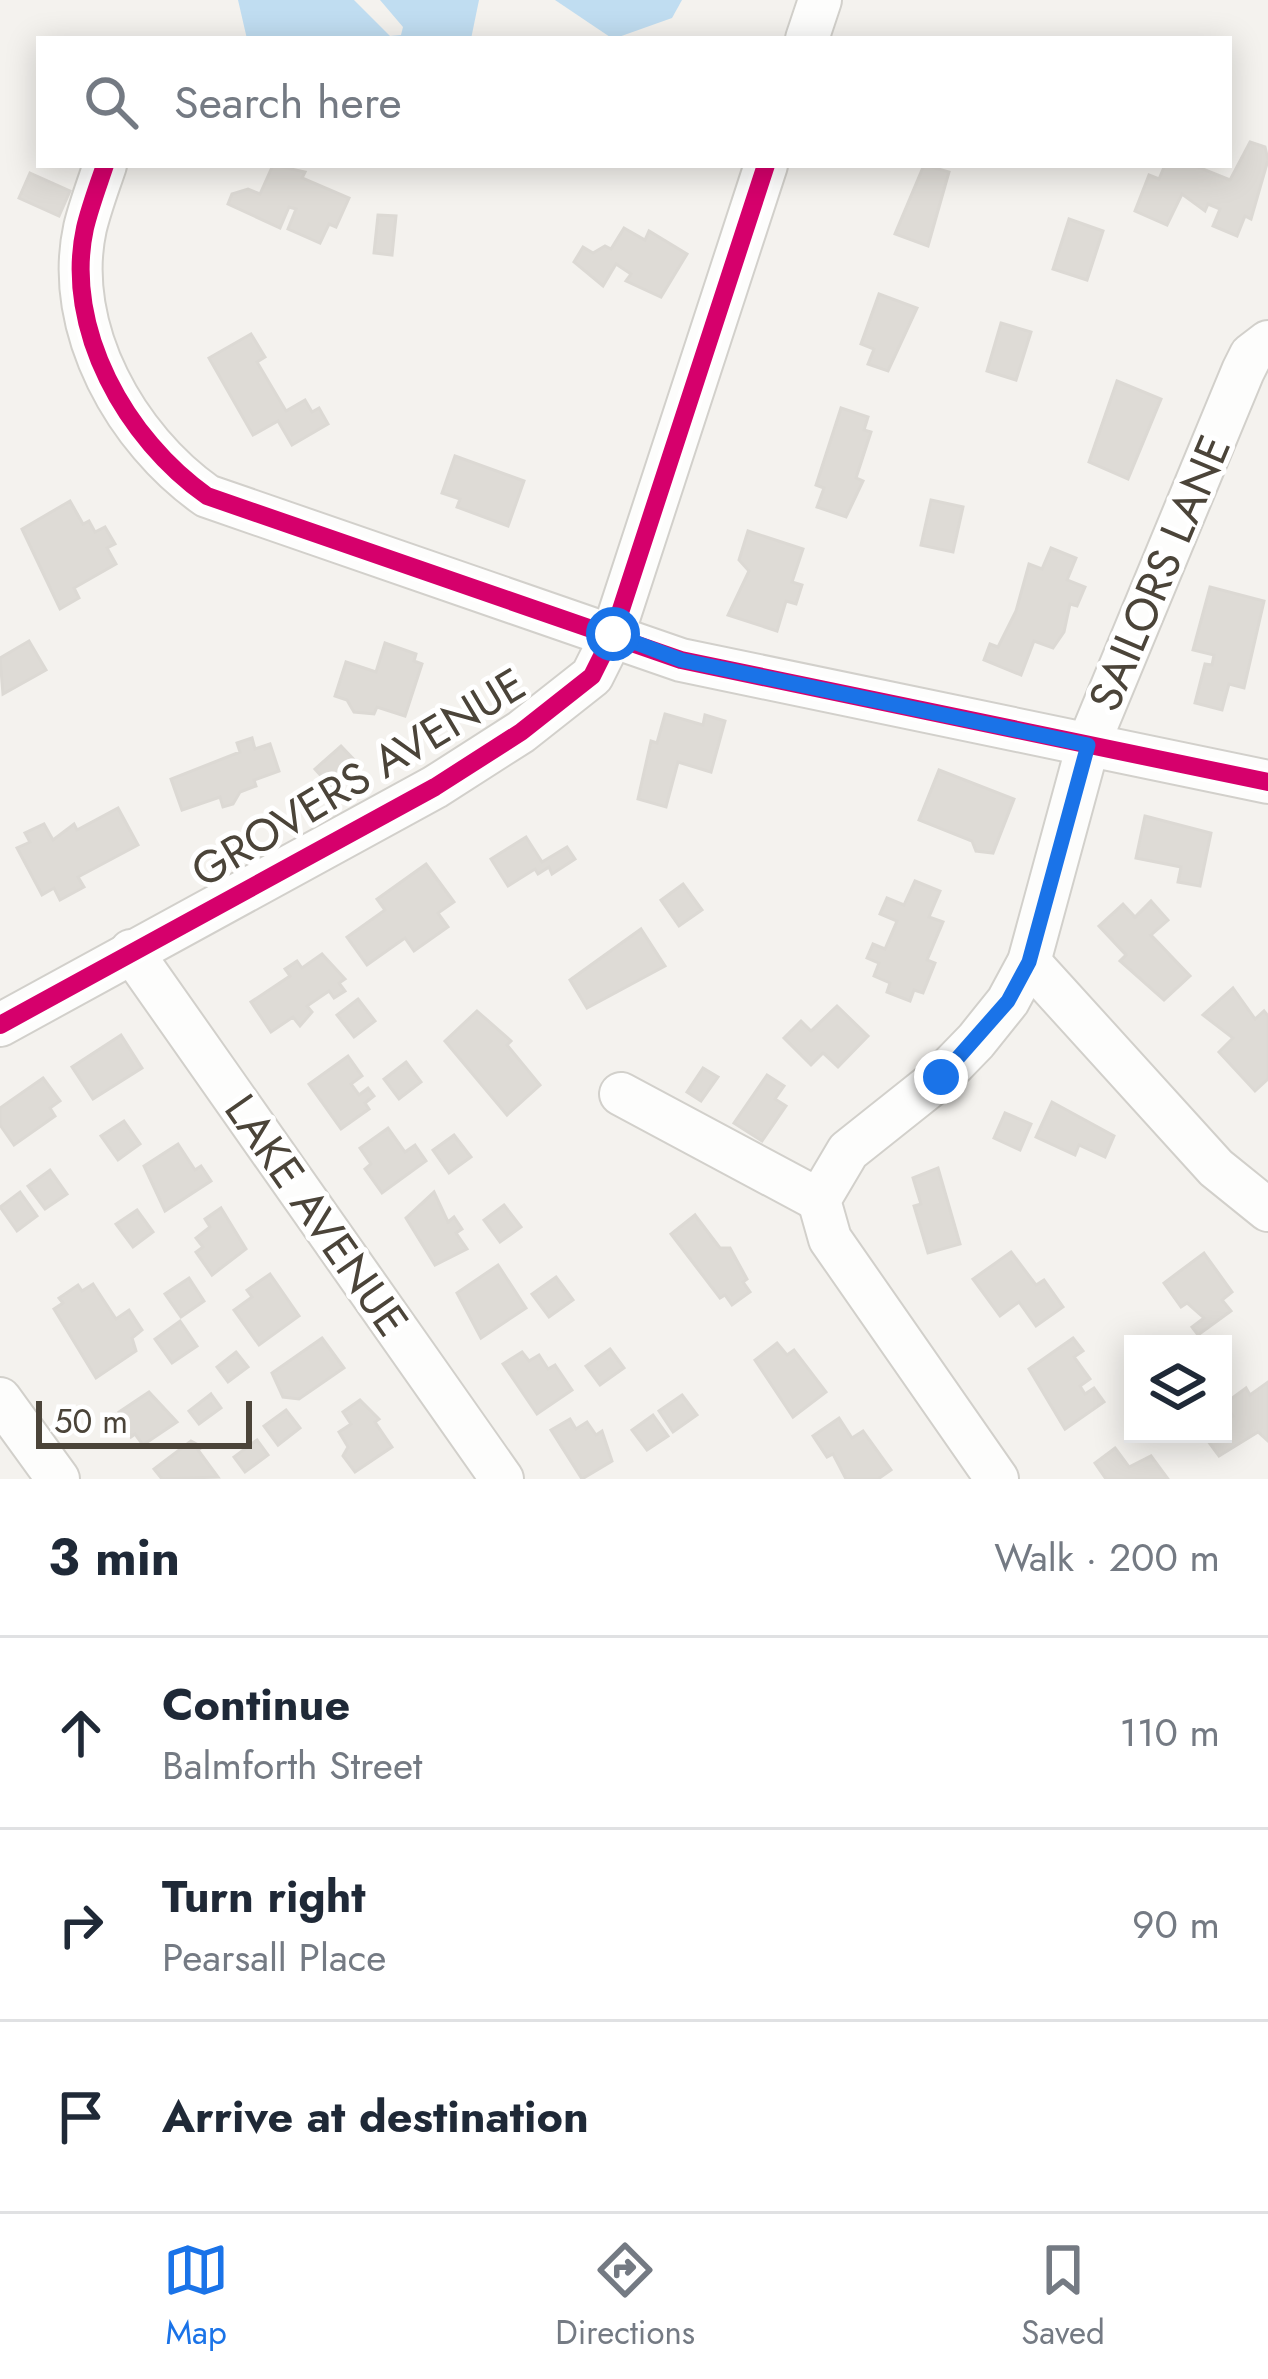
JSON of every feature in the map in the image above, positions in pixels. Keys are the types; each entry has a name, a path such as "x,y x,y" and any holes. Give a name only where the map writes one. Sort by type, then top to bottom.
{"street":[{"path":"808,36 820,0"},
{"path":"104,168 84,230 81,280 92,334 112,391 181,477 231,506 681,660 1268,782"},
{"name":"GROVERS AVENUE","path":"0,1025 319,853 521,731 592,676 613,634 765,168"},
{"name":"SAILORS LANE","path":"819,1200 848,1151 941,1077 976,1041 1008,1001 1029,962 1088,745 1243,370 1251,355 1268,342"},
{"name":"LAKE AVENUE","path":"131,951 502,1479"},
{"path":"1029,962 1216,1168 1268,1210"},
{"path":"621,1094 819,1200 830,1239 997,1479"},
{"path":"0,1399 58,1479"}],"water":[{"path":"238,0 354,0 390,36 246,36"},
{"path":"380,0 479,0 472,36 390,36 401,35 403,27"},
{"path":"555,0 682,0 672,18 609,36"}],"building":[{"path":"1250,142 1265,147 1268,160 1251,219 1245,216 1237,236 1213,226 1220,209 1208,204 1205,211 1182,194 1167,225 1135,211 1149,175 1159,179 1164,168 1200,168 1230,180"},
{"path":"272,168 287,168 305,172 302,178 349,198 336,227 329,224 320,243 288,229 296,209 289,207 280,228 228,204 232,194 248,189 260,194"},
{"path":"923,168 949,172 928,246 895,234"},
{"path":"30,173 70,191 59,216 19,198"},
{"path":"378,215 396,216 392,255 374,253"},
{"path":"1069,219 1103,231 1087,280 1053,269"},
{"path":"624,228 645,240 649,231 687,254 661,297 626,281 631,274 616,264 603,286 574,262 583,247 593,253 605,246 611,249"},
{"path":"879,294 917,308 888,371 868,364 874,349 861,344"},
{"path":"1001,323 1031,332 1016,380 987,371"},
{"path":"251,334 265,357 257,362 286,411 305,400 312,412 319,408 328,424 292,445 278,421 253,435 209,358"},
{"path":"1117,381 1161,399 1128,479 1089,462"},
{"path":"841,408 868,417 864,430 871,432 856,478 863,481 846,517 817,507 824,488 816,485"},
{"path":"455,456 524,481 508,526 457,507 460,499 442,493"},
{"path":"931,500 963,507 953,552 921,545"},
{"path":"70,501 83,524 89,521 95,532 105,527 115,544 107,548 116,564 74,588 79,598 60,609 22,529"},
{"path":"748,531 803,549 792,582 802,585 796,604 786,601 777,631 728,615 749,571 739,560"},
{"path":"1051,548 1076,558 1067,580 1085,587 1077,606 1070,604 1064,632 1053,648 1034,641 1021,675 984,660 990,644 998,647 1016,611 1029,564 1042,569"},
{"path":"1210,587 1264,601 1244,688 1229,684 1222,710 1195,703 1205,664 1212,665 1214,655 1193,650"},
{"path":"29,641 46,670 3,694 0,658"},
{"path":"385,643 416,654 414,661 422,664 405,716 377,707 374,714 354,712 347,700 335,696 346,662 376,672"},
{"path":"665,714 703,725 705,715 725,721 711,772 678,762 666,807 638,799 651,741 657,743"},
{"path":"252,738 255,749 270,744 279,771 254,780 256,786 240,792 233,804 223,807 220,797 182,810 171,779 240,752 237,743"},
{"path":"341,746 360,766 334,790 315,769"},
{"path":"939,770 1014,799 993,853 976,851 972,841 919,820"},
{"path":"118,808 138,845 78,877 84,887 60,900 54,888 42,895 17,848 30,842 25,833 44,824 53,840 74,824 77,830"},
{"path":"1145,816 1211,833 1200,886 1178,882 1181,867 1136,858"},
{"path":"526,837 542,862 567,847 575,859 552,874 549,867 538,874 535,869 508,886 491,859"},
{"path":"426,864 454,902 438,913 448,927 414,951 405,938 367,965 347,937 385,910 377,899"},
{"path":"915,881 940,891 929,917 943,922 927,960 935,963 923,993 914,990 910,1001 887,992 890,983 874,976 879,963 867,958 873,944 885,949 897,921 880,914 887,898 904,905"},
{"path":"683,884 702,910 679,926 661,900"},
{"path":"1151,901 1168,920 1151,935 1190,976 1164,1000 1120,961 1126,955 1099,926 1123,904 1135,917"},
{"path":"641,929 665,966 587,1008 570,980"},
{"path":"322,954 345,979 339,983 345,991 334,998 329,991 307,1006 312,1012 300,1026 293,1017 271,1032 251,1002 290,976 285,969 297,961 302,968"},
{"path":"1233,988 1255,1019 1264,1011 1268,1016 1268,1079 1255,1091 1219,1052 1233,1038 1203,1015"},
{"path":"358,999 375,1021 354,1037 337,1015"},
{"path":"837,1006 868,1036 838,1067 823,1053 811,1065 784,1038 801,1021 811,1031"},
{"path":"477,1011 511,1041 507,1045 540,1085 507,1115 445,1041"},
{"path":"121,1035 142,1068 93,1099 72,1067"},
{"path":"348,1056 362,1076 351,1084 359,1095 368,1088 374,1096 365,1103 369,1109 341,1129 309,1084"},
{"path":"406,1062 421,1082 399,1099 384,1079"},
{"path":"703,1068 718,1077 701,1101 687,1092"},
{"path":"767,1075 784,1086 775,1099 786,1106 762,1141 734,1123"},
{"path":"43,1078 60,1101 50,1108 55,1116 14,1145 0,1125 0,1108"},
{"path":"1052,1102 1114,1136 1105,1157 1079,1145 1075,1155 1036,1137"},
{"path":"1005,1113 1031,1124 1020,1150 994,1138"},
{"path":"124,1121 140,1144 118,1160 101,1136"},
{"path":"388,1128 405,1152 415,1145 426,1161 382,1193 365,1169 371,1164 360,1148"},
{"path":"454,1135 471,1157 449,1173 433,1150"},
{"path":"178,1144 195,1170 201,1166 211,1181 165,1211 144,1166"},
{"path":"938,1168 960,1244 928,1253 914,1206 921,1204 913,1178"},
{"path":"50,1170 67,1194 45,1209 28,1186"},
{"path":"20,1192 37,1216 17,1231 0,1207"},
{"path":"434,1192 448,1222 454,1217 462,1229 456,1233 467,1249 435,1265 406,1218"},
{"path":"504,1205 521,1227 500,1242 484,1220"},
{"path":"221,1208 246,1249 212,1275 196,1252 203,1247 196,1238 210,1227 205,1219"},
{"path":"137,1210 153,1232 133,1247 116,1224"},
{"path":"695,1215 720,1248 730,1248 747,1279 743,1282 750,1292 732,1305 725,1295 720,1298 671,1234"},
{"path":"1011,1252 1036,1285 1044,1280 1063,1307 1036,1326 1019,1302 1000,1316 973,1279"},
{"path":"1204,1253 1232,1292 1222,1300 1231,1311 1198,1335 1192,1327 1204,1318 1187,1303 1181,1307 1164,1283"},
{"path":"498,1265 526,1308 481,1338 457,1293"},
{"path":"270,1274 299,1316 259,1345 234,1310 252,1297 247,1290"},
{"path":"556,1277 573,1300 549,1317 532,1294"},
{"path":"189,1278 204,1301 181,1317 165,1294"},
{"path":"93,1284 116,1319 129,1310 142,1330 132,1338 136,1351 96,1378 54,1309 63,1303 59,1298 78,1285 82,1291"},
{"path":"180,1321 197,1346 172,1363 155,1339"},
{"path":"322,1338 344,1368 299,1399 283,1397 272,1373"},
{"path":"1073,1338 1083,1351 1074,1357 1090,1379 1080,1386 1085,1394 1094,1388 1104,1402 1065,1429 1029,1369"},
{"path":"777,1343 787,1355 794,1350 826,1392 793,1417 755,1360"},
{"path":"610,1349 624,1368 600,1385 586,1366"},
{"path":"236,1352 248,1367 228,1382 217,1367"},
{"path":"522,1352 529,1361 539,1355 548,1369 555,1365 572,1390 537,1414 503,1364"},
{"path":"1268,1382 1268,1441 1258,1432 1219,1456 1209,1443 1232,1443 1232,1398 1246,1388 1250,1395"},
{"path":"149,1392 177,1422 143,1445 135,1434 131,1437 119,1412"},
{"path":"211,1394 221,1408 199,1424 189,1411"},
{"path":"682,1395 697,1415 673,1432 659,1411"},
{"path":"360,1400 379,1419 375,1422 392,1447 355,1472 343,1456 348,1447 339,1432 351,1424 343,1412"},
{"path":"286,1410 300,1428 278,1445 264,1426"},
{"path":"653,1415 668,1436 647,1450 632,1430"},
{"path":"839,1418 852,1438 863,1431 891,1470 878,1479 846,1479 833,1454 827,1457 813,1436"},
{"path":"570,1419 576,1429 587,1422 596,1435 602,1431 612,1461 582,1479 551,1430"},
{"path":"257,1440 268,1455 245,1472 234,1457"},
{"path":"191,1441 202,1447 198,1450 218,1477 162,1479 154,1469"},
{"path":"1115,1448 1129,1467 1151,1456 1168,1479 1106,1479 1095,1463"}],"cycle path":[{"path":"104,168 85,228 81,266 93,342 127,413 151,445 207,496 681,660 1268,782"},
{"path":"0,1025 435,787 521,732 592,676 613,634 765,168"}],"route":[{"path":"613,634 681,660 1088,745 1029,962 1008,1001 941,1077"}]}
